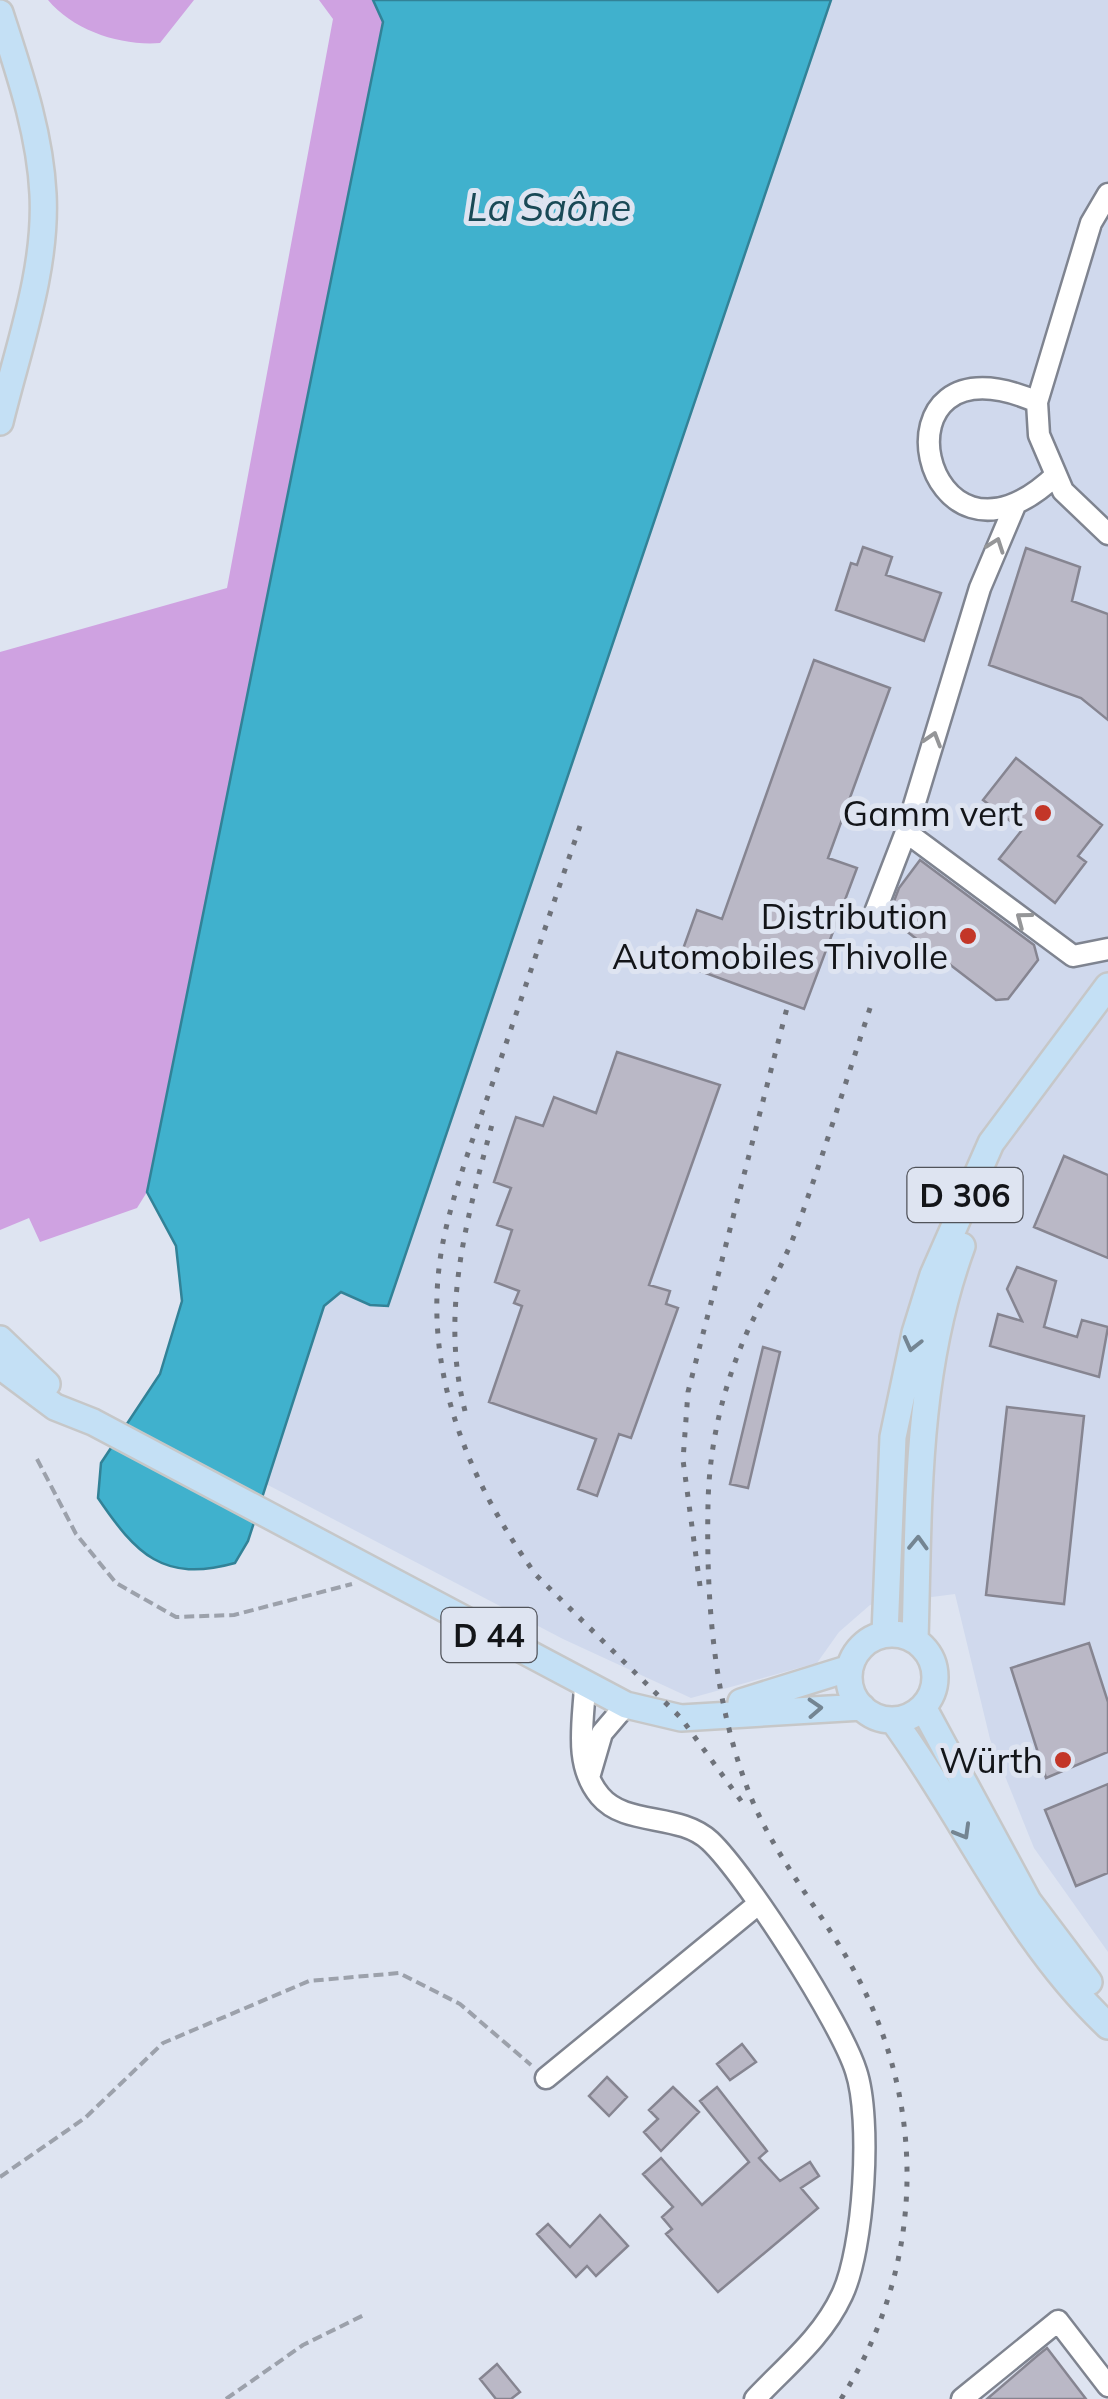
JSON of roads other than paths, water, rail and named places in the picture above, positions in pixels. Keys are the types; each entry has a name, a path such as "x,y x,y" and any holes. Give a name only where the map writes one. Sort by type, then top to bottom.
{"main road":[{"path":"0,14 35,130 43,195 42,239 0,422"},
{"name":"D 306","path":"885,1634 893,1437 914,1333 933,1275 991,1143 1108,986"},
{"name":"D 306","path":"914,1640 921,1426 930,1358 952,1273 1005,1152 1037,1101 1108,1009"},
{"name":"D 44","path":"0,1339 38,1378 94,1422"},
{"name":"D 44","path":"0,1366 55,1407 94,1422 585,1687 626,1705 652,1714 699,1716 862,1707"},
{"path":"893,1720 923,1707 931,1696 935,1672 932,1659 914,1640 885,1634 862,1646 850,1668 851,1689 862,1707 893,1720 1020,1922 1053,1967 1108,2026"},
{"name":"D 44","path":"699,1716 850,1668"},
{"path":"923,1707 1028,1901 1108,2005"}],"street":[{"path":"1108,194 1091,223 1037,402 1039,435 1056,475 1078,510 1108,534"},
{"path":"1037,402 1002,388 976,387 952,398 929,428 928,457 946,492 982,508 1016,503 1039,492 1056,475"},
{"path":"874,915 906,832 980,588 1016,503"},
{"path":"906,832 1073,956 1108,949"},
{"path":"585,1687 581,1755 595,1789 612,1807 678,1822 707,1838 803,1972 856,2071 865,2134 859,2222 843,2294 805,2353 756,2398"},
{"path":"590,1774 602,1732 626,1705"},
{"path":"546,2078 757,1905"},
{"path":"962,2399 1058,2321 1108,2386"}],"water":[{"name":"La Saône","path":"373,0 831,0 388,1306 370,1305 341,1292 324,1306 248,1541 235,1563 189,1569 154,1559 125,1535 98,1498 101,1463 160,1374 182,1301 176,1246 147,1192 383,22"}],"railway":[{"path":"580,826 447,1224 437,1318 442,1364 452,1409 486,1495 536,1575 681,1718 747,1809"},
{"path":"841,2399 868,2349 888,2298 901,2244 907,2190 905,2136 896,2081 880,2028 857,1976 761,1819 738,1760 715,1652 708,1505 715,1438 731,1373 797,1228 873,999"},
{"path":"700,1586 683,1460 688,1392 788,1004"},
{"path":"465,1411 455,1336 456,1299 467,1226 494,1117"}],"place":[{"name":"Gamm vert","path":"1043,813"},
{"name":"Distribution Automobiles Thivolle","path":"968,936"},
{"name":"Würth","path":"1063,1760"}]}
